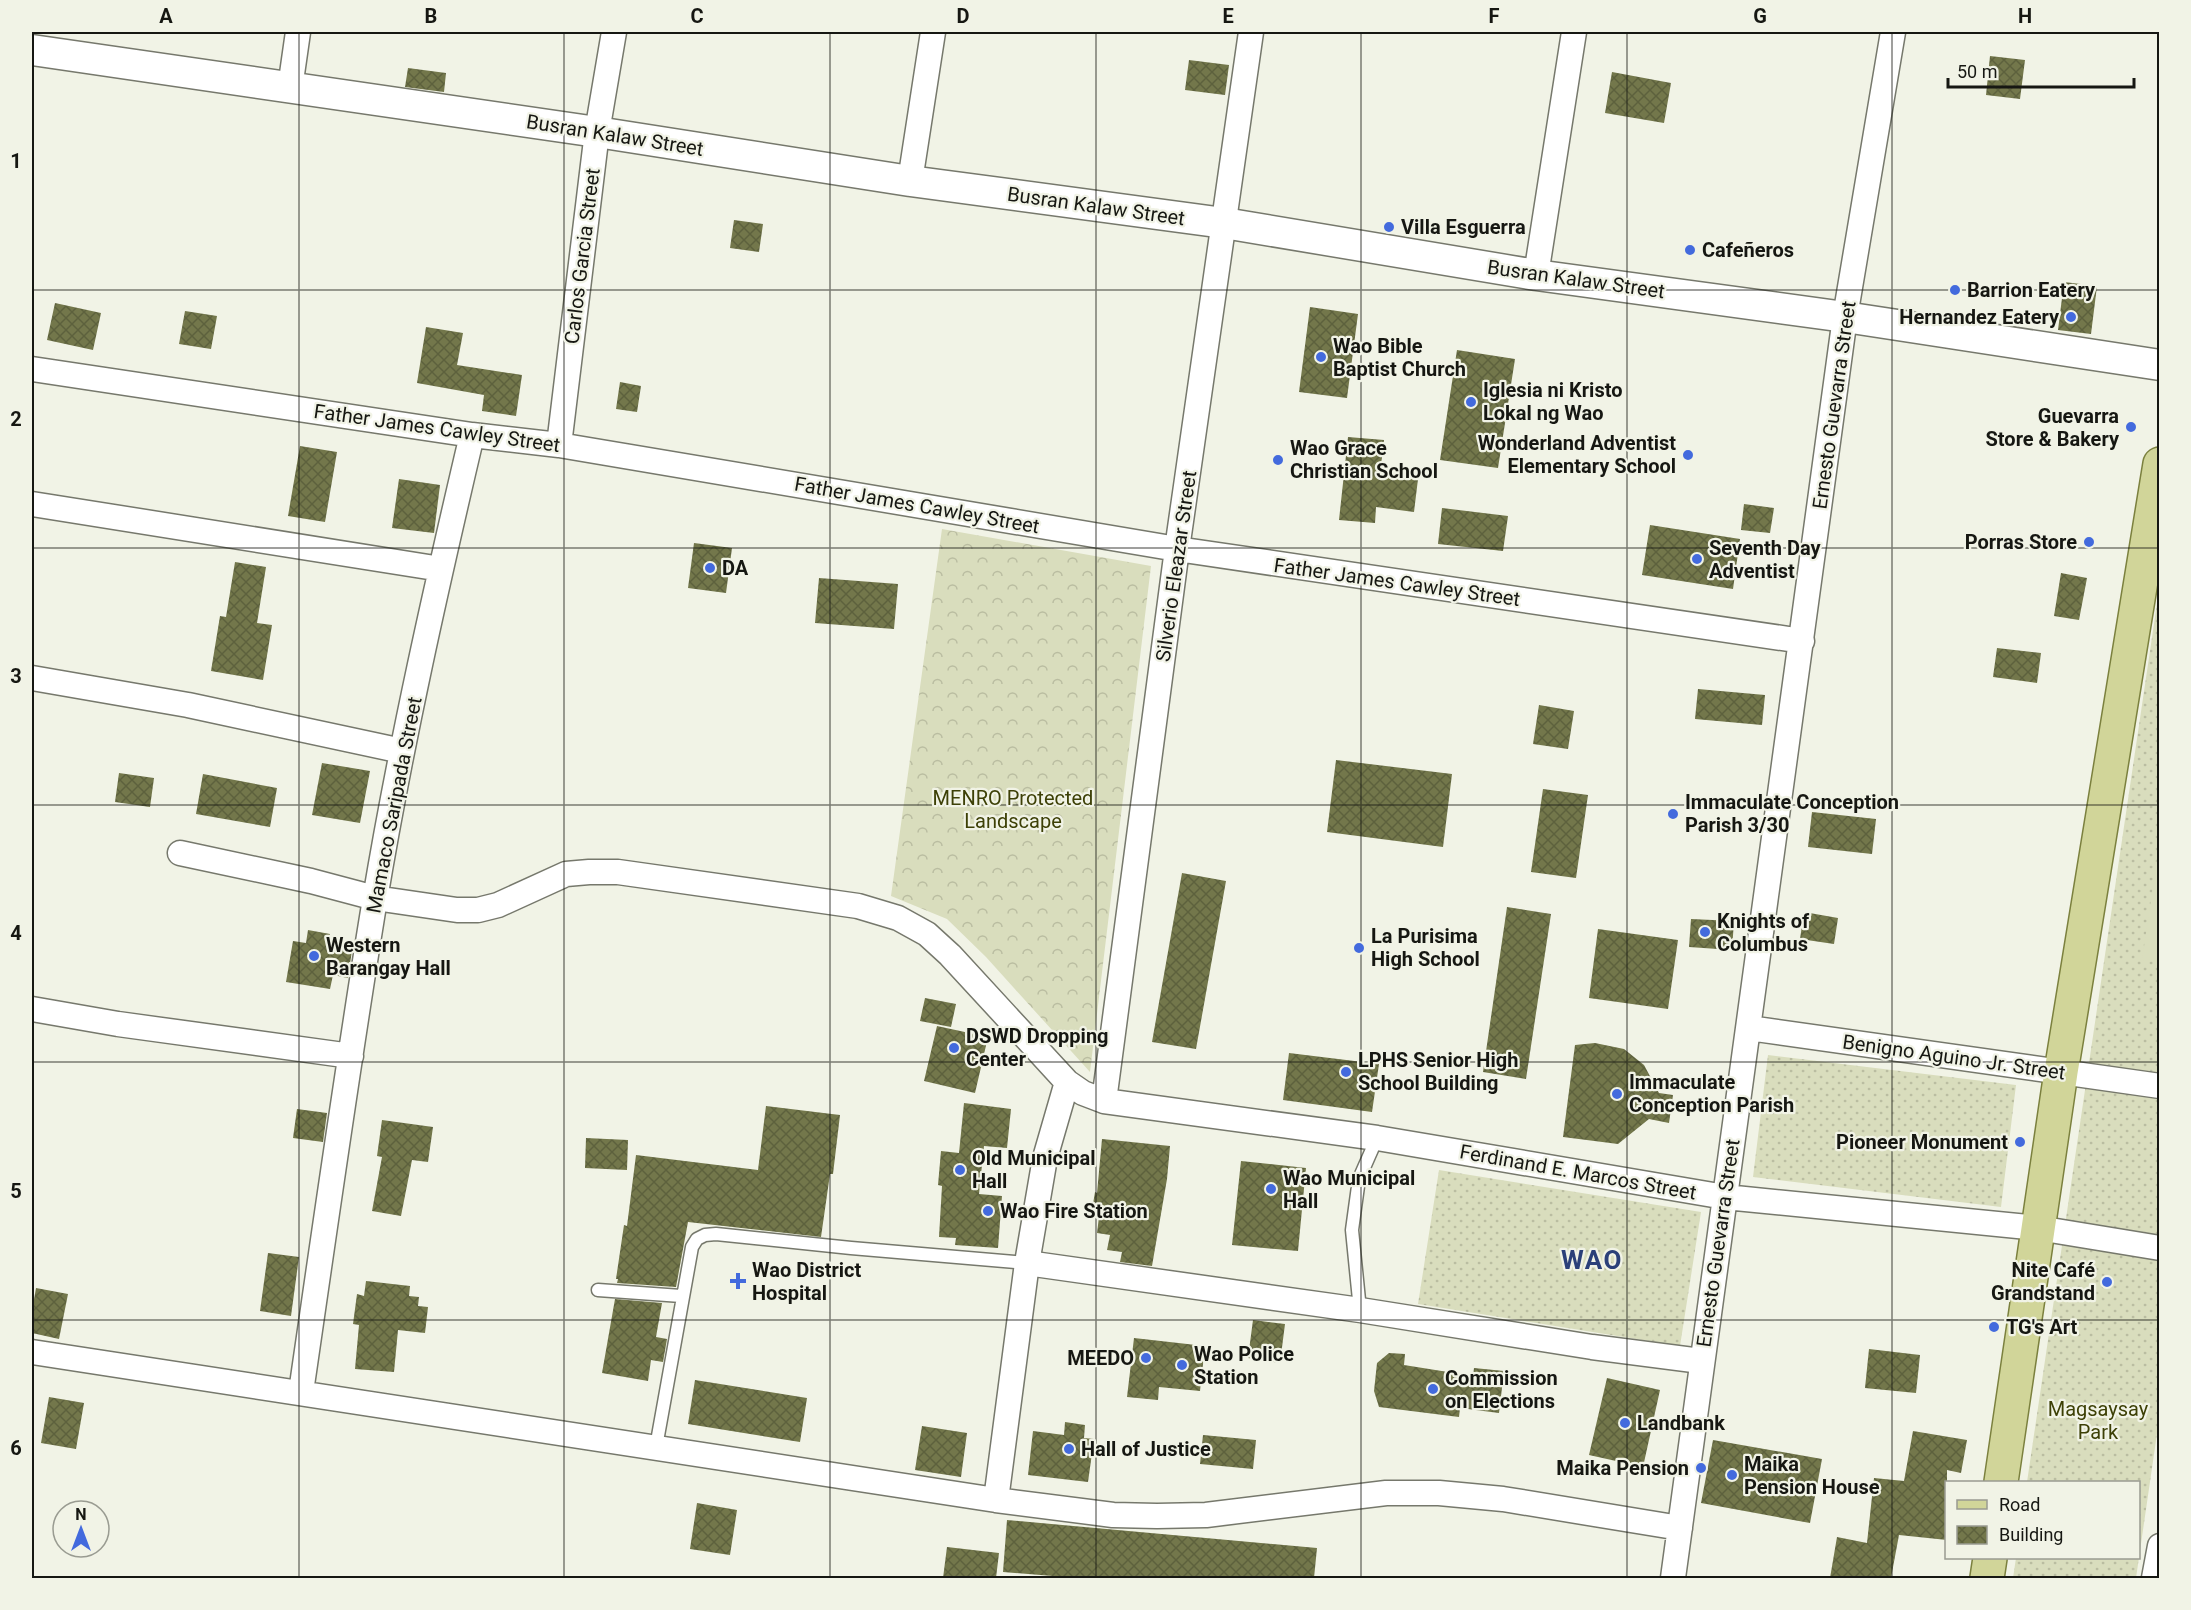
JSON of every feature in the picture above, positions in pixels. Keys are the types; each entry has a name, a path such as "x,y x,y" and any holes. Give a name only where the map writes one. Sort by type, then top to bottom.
{"main road":[{"path":"2001,1481 2061,1072 2160,464"},
{"path":"1987,1578 1990,1559"}],"street":[{"path":"290,88 298,32"},
{"name":"Carlos Garcia Street","path":"560,445 597,132 614,32"},
{"path":"910,181 933,32"},
{"name":"Silverio Eleazar Street","path":"1104,1101 1178,549 1251,32"},
{"path":"1536,275 1574,32"},
{"name":"Ernesto Guevarra Street","path":"1673,1578 1845,317 1893,32"},
{"name":"Busran Kalaw Street","path":"32,50 597,132 910,181 1224,223 1536,275 1845,317 2160,365"},
{"name":"Father James Cawley Street","path":"32,369 472,435 560,445 1178,549 1802,641"},
{"name":"Mamaco Saripada Street","path":"301,1392 375,898 402,751 472,435"},
{"path":"32,504 441,569"},
{"path":"32,678 188,705 402,751"},
{"name":"Ferdinand E. Marcos Street","path":"180,853 311,881 375,898 457,910 478,910 498,905 566,874 618,872 858,906 898,918 927,934 970,975 1067,1082 1083,1093 1104,1101 1377,1138 1725,1197 2038,1228 2160,1248"},
{"path":"32,1009 118,1024 351,1056"},
{"name":"Benigno Aguino Jr. Street","path":"1749,1028 2160,1086"},
{"path":"996,1500 1027,1263 1045,1158 1067,1082"},
{"path":"1027,1263 1360,1310 1592,1347 1701,1361"},
{"path":"32,1352 996,1500 1113,1515 1206,1515 1386,1494 1439,1493 1503,1499 1680,1528"},
{"path":"2154,1578 2160,1546"}],"lane":[{"path":"1360,1310 1352,1230 1359,1179 1377,1138"},
{"path":"656,1447 681,1296 692,1246 697,1239 705,1235 716,1234 1027,1263"},
{"path":"598,1290 681,1296"}],"green space":[{"name":"MENRO Protected Landscape","path":"942,529 1151,566 1090,1072 986,957 947,919 891,896"},
{"name":"Magsaysay Park","path":"2159,590 2159,1420 2140,1551 2140,1481 2027,1481"},
{"path":"2160,846 2159,962 2142,960"},
{"path":"1768,1055 2016,1085 2001,1207 1753,1177"},
{"path":"1439,1170 1701,1212 1680,1346 1418,1304"},
{"name":"Magsaysay Park","path":"2016,1559 2139,1559 2136,1578 2013,1578"}],"building":[{"path":"1990,56 2025,60 2020,99 1986,95"},
{"path":"1189,60 1229,65 1225,95 1185,90"},
{"path":"408,68 446,73 444,92 405,87"},
{"path":"1612,72 1671,83 1664,123 1605,113"},
{"path":"734,220 763,224 759,252 730,248"},
{"path":"2064,282 2097,286 2091,334 2058,330"},
{"path":"55,303 101,313 93,350 47,340"},
{"path":"1310,307 1358,314 1347,398 1299,392"},
{"path":"185,311 217,316 211,349 179,344"},
{"path":"426,327 463,333 457,365 522,375 516,416 482,411 484,395 417,383"},
{"path":"1457,350 1515,359 1498,468 1440,460"},
{"path":"620,382 641,386 637,412 616,409"},
{"path":"1348,437 1384,440 1380,474 1418,479 1414,512 1376,507 1375,523 1339,520"},
{"path":"300,446 337,452 325,522 288,516"},
{"path":"399,479 440,485 434,533 392,528"},
{"path":"1744,504 1774,508 1770,533 1741,530"},
{"path":"1442,508 1508,516 1503,551 1438,544"},
{"path":"1650,525 1740,539 1733,589 1642,575"},
{"name":"DA","path":"694,543 732,548 726,593 688,588"},
{"path":"235,562 266,567 257,623 272,625 263,680 211,671 220,616 226,617"},
{"path":"2061,573 2087,578 2079,620 2054,616"},
{"path":"819,578 898,584 894,629 815,623"},
{"path":"1997,648 2041,653 2037,683 1993,677"},
{"path":"1698,689 1765,695 1762,725 1695,719"},
{"path":"1539,705 1574,711 1568,749 1533,744"},
{"path":"1336,760 1452,774 1443,847 1327,832"},
{"path":"322,763 370,771 360,823 312,815"},
{"path":"119,773 154,778 150,807 115,802"},
{"path":"203,774 277,788 270,827 196,814"},
{"path":"1543,789 1588,795 1576,878 1531,872"},
{"path":"1812,812 1876,819 1872,854 1808,847"},
{"path":"1182,873 1226,881 1196,1049 1152,1042"},
{"path":"1507,907 1551,914 1526,1079 1483,1072"},
{"path":"1804,912 1838,918 1834,944 1800,939"},
{"path":"1691,919 1734,921 1732,950 1689,947"},
{"path":"1598,929 1678,940 1668,1009 1589,998"},
{"path":"308,930 330,934 327,946 352,950 348,978 333,975 330,989 286,982 293,941 306,943"},
{"path":"925,998 956,1004 951,1027 920,1021"},
{"path":"937,1026 988,1037 975,1093 924,1081"},
{"name":"Immaculate Conception Parish","path":"1595,1043 1624,1049 1644,1065 1659,1093 1673,1095 1669,1123 1649,1119 1618,1144 1563,1137 1575,1045"},
{"path":"1289,1053 1379,1064 1372,1112 1283,1100"},
{"path":"964,1103 1011,1109 1007,1148 984,1146 979,1194 1002,1196 998,1248 955,1245 956,1238 939,1237 942,1186 938,1185 941,1151 959,1153"},
{"path":"766,1106 840,1115 833,1174 830,1174 821,1237 688,1222 676,1287 617,1283 636,1155 758,1170"},
{"path":"297,1109 327,1113 323,1142 293,1138"},
{"path":"382,1120 433,1127 428,1162 412,1160 401,1216 372,1211 382,1157 377,1156"},
{"path":"586,1138 628,1140 627,1170 585,1168"},
{"path":"1102,1139 1170,1146 1167,1179 1152,1266 1120,1262 1122,1252 1107,1250 1110,1235 1097,1233 1099,1217 1091,1216 1095,1192 1097,1193"},
{"name":"Wao Municipal Hall","path":"1241,1161 1306,1168 1298,1251 1232,1245"},
{"path":"268,1253 299,1257 291,1316 260,1311"},
{"path":"366,1281 410,1286 409,1296 419,1297 418,1306 428,1307 425,1333 398,1330 394,1372 355,1369 359,1325 353,1324 357,1294 364,1296"},
{"path":"36,1288 68,1294 59,1339 32,1333 32,1311"},
{"path":"615,1299 662,1303 656,1337 667,1339 663,1362 651,1360 648,1381 602,1373"},
{"path":"1253,1320 1285,1324 1280,1363 1248,1358"},
{"path":"1134,1338 1205,1346 1200,1391 1159,1387 1158,1400 1127,1397"},
{"path":"1869,1349 1920,1355 1916,1393 1865,1388"},
{"path":"1389,1353 1405,1354 1404,1365 1473,1376 1474,1368 1504,1371 1499,1413 1460,1408 1459,1417 1379,1407 1374,1391 1377,1363"},
{"name":"Landbank","path":"1607,1378 1660,1390 1643,1467 1589,1455"},
{"path":"695,1380 807,1398 800,1442 688,1424"},
{"path":"49,1397 84,1403 76,1449 41,1443"},
{"path":"1065,1422 1085,1425 1084,1438 1094,1439 1088,1482 1028,1475 1033,1431 1064,1435"},
{"path":"922,1426 967,1433 961,1477 915,1470"},
{"path":"1913,1431 1967,1440 1961,1473 1947,1470 1945,1540 1899,1535 1891,1578 1830,1578 1837,1537 1867,1543 1874,1478 1904,1481"},
{"path":"1203,1435 1256,1440 1253,1469 1200,1464"},
{"path":"1713,1440 1822,1459 1810,1523 1701,1503"},
{"path":"697,1503 737,1510 730,1555 690,1549"},
{"path":"1007,1520 1317,1548 1314,1578 1077,1578 1003,1572"},
{"path":"947,1547 999,1553 996,1578 943,1578"}],"place":[{"name":"Villa Esguerra","path":"1389,227"},
{"name":"Cafeñeros","path":"1690,250"},
{"name":"Barrion Eatery","path":"1955,290"},
{"name":"Hernandez Eatery","path":"2071,317"},
{"name":"Wao Bible Baptist Church","path":"1321,357"},
{"name":"Iglesia ni Kristo Lokal ng Wao","path":"1471,402"},
{"name":"Guevarra Store & Bakery","path":"2131,427"},
{"name":"Wonderland Adventist Elementary School","path":"1688,455"},
{"name":"Wao Grace Christian School","path":"1278,460"},
{"name":"Porras Store","path":"2089,542"},
{"name":"Seventh Day Adventist","path":"1697,559"},
{"name":"DA","path":"710,568"},
{"name":"Immaculate Conception Parish 3/30","path":"1673,814"},
{"name":"Knights of Columbus","path":"1705,932"},
{"name":"La Purisima High School","path":"1359,948"},
{"name":"Western Barangay Hall","path":"314,956"},
{"name":"DSWD Dropping Center","path":"954,1048"},
{"name":"LPHS Senior High School Building","path":"1346,1072"},
{"name":"Immaculate Conception Parish","path":"1617,1094"},
{"name":"Pioneer Monument","path":"2020,1142"},
{"name":"Old Municipal Hall","path":"960,1170"},
{"name":"Wao Municipal Hall","path":"1271,1189"},
{"name":"Wao Fire Station","path":"988,1211"},
{"name":"Wao District Hospital","path":"738,1281"},
{"name":"Nite Café Grandstand","path":"2107,1282"},
{"name":"TG's Art","path":"1994,1327"},
{"name":"MEEDO","path":"1146,1358"},
{"name":"Wao Police Station","path":"1182,1365"},
{"name":"Commission on Elections","path":"1433,1389"},
{"name":"Landbank","path":"1625,1423"},
{"name":"Hall of Justice","path":"1069,1449"},
{"name":"Maika Pension","path":"1701,1468"},
{"name":"Maika Pension House","path":"1732,1475"}],"district":[{"name":"WAO","path":"1592,1260"}]}
